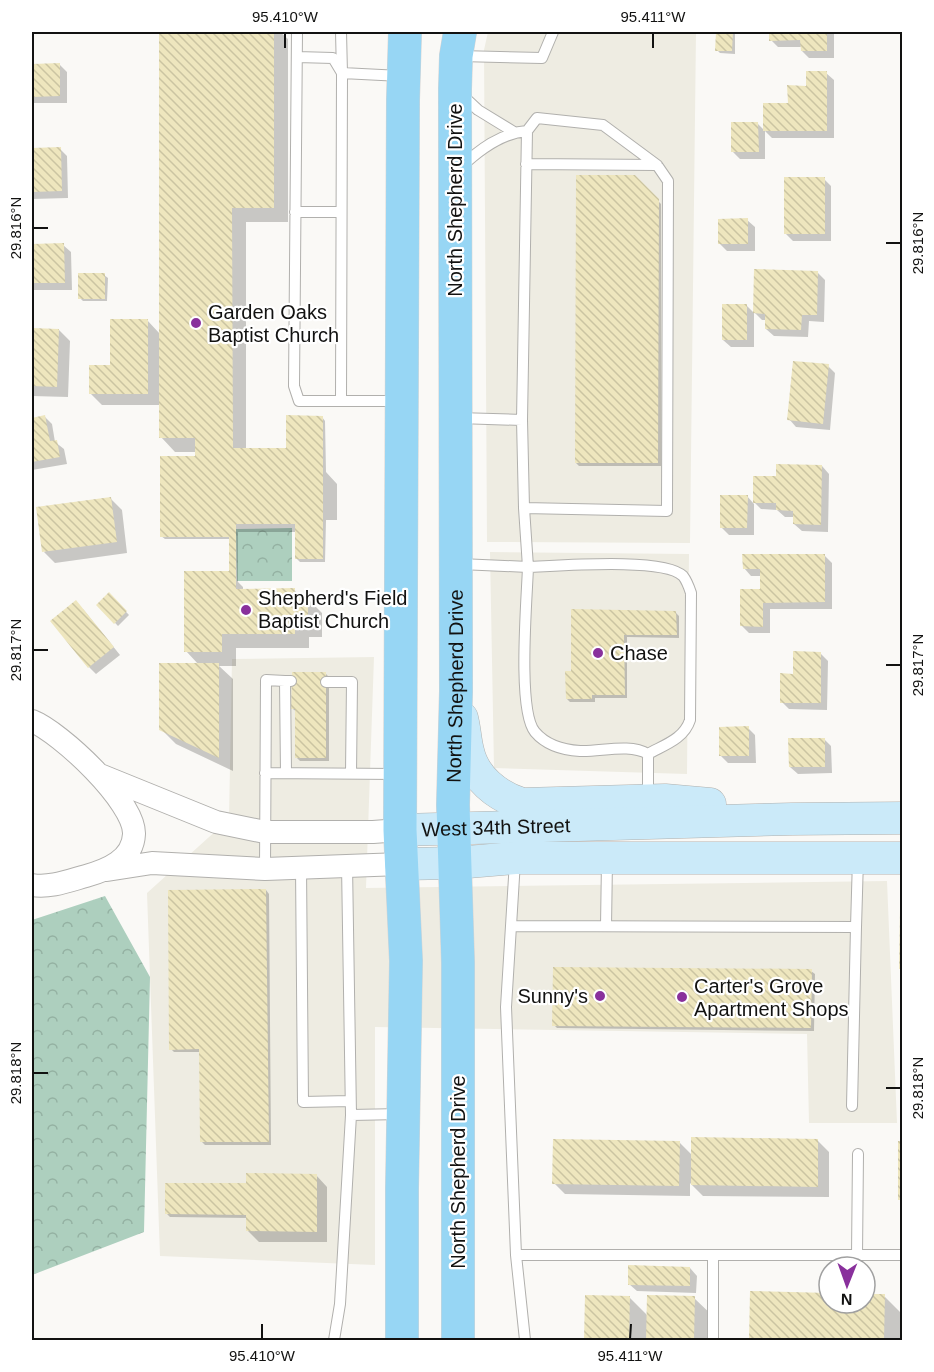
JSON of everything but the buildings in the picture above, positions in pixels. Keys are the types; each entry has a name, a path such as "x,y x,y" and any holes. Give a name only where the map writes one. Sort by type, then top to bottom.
{"main road":[{"path":"402,1341 406,961 400,830 405,32"},
{"path":"404,76 457,63"},
{"name":"North Shepherd Drive","path":"457,63 454,830 458,963 458,1341"},
{"path":"403,409 455,418"},
{"path":"456,691 472,765 481,779 506,799 522,804 673,801 758,809 792,819"},
{"name":"West 34th Street","path":"400,830 903,818"},
{"name":"West 34th Street","path":"401,864 456,863 515,858 903,858"}],"street":[{"path":"35,720 61,738 100,775 130,815 134,825 134,837 127,855 107,870"},
{"name":"West 34th Street","path":"100,775 216,822 265,832 400,830"},
{"name":"West 34th Street","path":"35,888 107,870 152,863 265,869 401,864"}],"lane":[{"path":"297,32 294,386 299,401 341,401 403,409"},
{"path":"341,32 341,401"},
{"path":"514,132 478,110 457,63 542,58 553,32"},
{"path":"297,57 333,58 342,73"},
{"path":"342,73 404,76"},
{"path":"524,508 667,511 668,181 657,165 603,125 537,118 526,131 522,420 524,508 528,567 524,696 533,730 551,746 578,751 638,749 648,754"},
{"path":"455,173 492,142 514,132 526,131"},
{"path":"526,165 657,165"},
{"path":"295,212 341,212"},
{"path":"455,418 522,420"},
{"path":"455,564 528,567 655,565 674,570 682,575 691,593 690,720 687,729 680,736 648,754"},
{"path":"265,869 266,680 288,681 286,773"},
{"path":"327,682 352,682 351,774"},
{"path":"648,754 648,801"},
{"path":"265,773 401,774"},
{"path":"515,858 506,1006 516,1255 525,1341"},
{"path":"606,926 608,858"},
{"path":"852,1106 858,859"},
{"path":"334,1341 340,1304 351,1115 346,865"},
{"path":"301,867 303,1102 351,1101"},
{"path":"511,926 856,927"},
{"path":"351,1115 403,1114"},
{"path":"856,1255 858,1154"},
{"path":"516,1255 817,1255"},
{"path":"877,1255 903,1255"},
{"path":"713,1256 713,1341"}],"shaded area":[{"path":"488,32 696,32 690,543 487,542 484,50"},
{"path":"490,552 689,554 687,774 494,768"},
{"path":"374,657 366,888 887,881 897,1123 809,1123 807,1034 375,1027 375,1265 160,1256 147,893 229,819 232,659"}],"green space":[{"path":"292,528 292,581 237,581 236,529"},
{"path":"105,896 150,977 144,1232 32,1275 32,920"}],"place":[{"name":"Garden Oaks Baptist Church","path":"196,323"},
{"name":"Shepherd's Field Baptist Church","path":"246,610"},
{"name":"Chase","path":"598,653"},
{"name":"Sunny's","path":"600,996"},
{"name":"Carter's Grove Apartment Shops","path":"682,997"}]}
